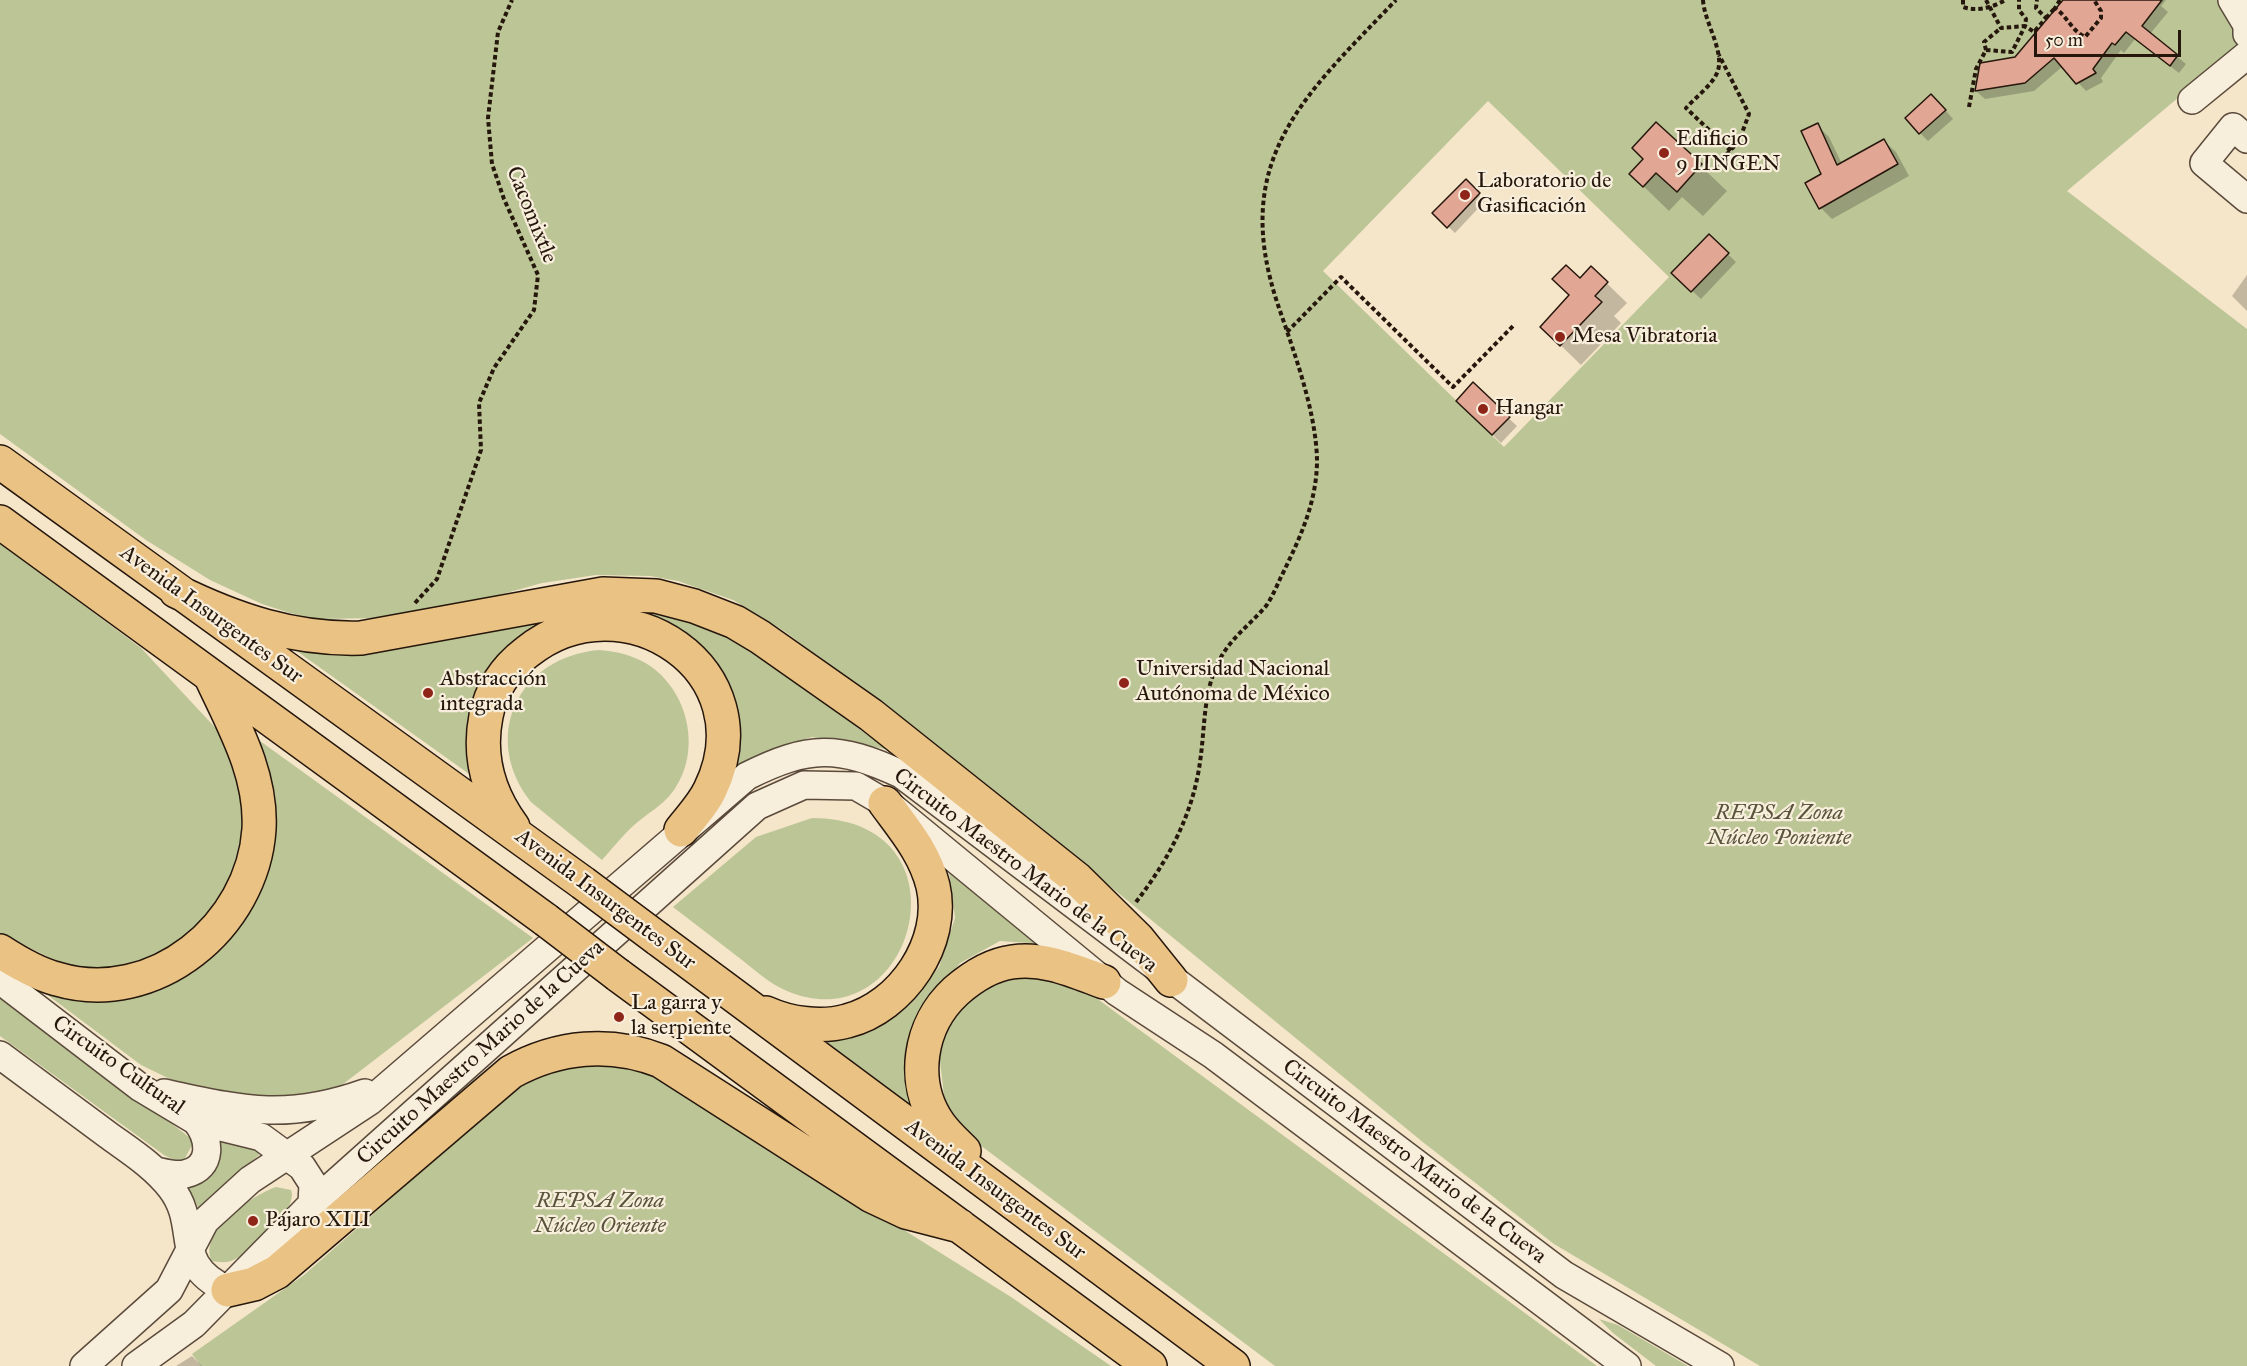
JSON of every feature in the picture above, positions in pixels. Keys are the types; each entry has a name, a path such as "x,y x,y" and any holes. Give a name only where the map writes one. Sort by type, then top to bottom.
{"main road":[{"name":"Avenida Insurgentes Sur","path":"0,462 176,591 519,835 1233,1366"},
{"path":"0,522 546,920 1150,1366"},
{"path":"176,591 237,618 302,635 361,638 603,594 656,596 693,606 724,618 760,637 871,715 1077,879 1121,921 1171,980"},
{"path":"519,835 499,805 486,775 484,732 494,693 515,662 542,641 572,628 608,623 653,633 680,649 707,678 719,705 723,735 719,765 709,792 681,830"},
{"path":"0,951 56,979 92,985 125,982 155,973 185,958 227,917 242,895 253,865 259,828 259,807 248,760 210,675"},
{"path":"738,999 782,1019 812,1024 837,1024 864,1016 878,1008 907,980 929,943 935,903 933,886 919,849 885,803"},
{"path":"1029,1216 939,1124 924,1087 922,1058 924,1045 933,1020 948,999 979,974 1000,964 1026,961 1050,963 1104,982"},
{"path":"228,1290 254,1284 277,1272 511,1072 546,1055 577,1049 628,1050 661,1061 872,1196 906,1212 960,1226"}],"street":[{"path":"2232,0 2247,25 2247,34"},
{"path":"2192,100 2247,55"},
{"path":"2247,139 2233,127 2204,163 2247,199"},
{"name":"Circuito Maestro Mario de la Cueva","path":"84,1366 169,1290 190,1254 205,1221 250,1180 370,1101 681,830 747,776 781,758 812,752 842,753 872,760 901,774 1564,1275 1720,1366"},
{"name":"Circuito Maestro Mario de la Cueva","path":"136,1366 194,1324 312,1204 757,806 804,785 856,786 885,803 1104,982 1213,1055 1627,1366"},
{"name":"Circuito Cultural","path":"0,980 141,1088 196,1121 261,1137 285,1157 302,1167 313,1184 312,1204"},
{"path":"0,1055 156,1171 179,1200 190,1254 198,1270 211,1283 228,1290"},
{"path":"141,1088 251,1110 292,1111 332,1104 371,1091 410,1067"},
{"path":"156,1171 186,1174 201,1165 208,1150 206,1134 196,1121"}],"path":[{"name":"Cacomixtle","path":"407,629 416,601 437,579 481,450 479,403 494,368 534,310 538,275 504,198 492,164 488,118 498,32 512,0"},
{"path":"1121,921 1161,867 1185,819 1200,765 1208,695 1218,663 1236,635 1267,605 1275,591 1307,519 1316,482 1315,439 1270,273 1263,228 1264,188 1272,155 1299,105 1396,0"},
{"path":"1703,0 1705,16 1719,54 1749,114 1744,132 1731,151 1716,166"},
{"path":"1963,0 1963,7 1968,9 1990,7 2005,0"},
{"path":"1986,0 2001,28"},
{"path":"1986,50 2012,52 2025,26 2026,19 2019,10 2019,0"},
{"path":"2037,0 2036,8 2046,18"},
{"path":"1969,106 1976,69 1986,50 1984,42 2001,28 2025,26 2034,32 2060,0"},
{"path":"2055,8 2071,22 2076,32 2085,37 2101,18 2101,11 2094,0"},
{"path":"1719,54 1717,74 1686,108 1731,151"},
{"path":"1287,332 1341,277 1454,387 1513,326"}],"green space":[{"name":"REPSA Zona Núcleo Poniente","path":"0,0 2247,0 2247,40 2067,191 2247,329 2247,1366 1760,1366 1554,1244 1424,1143 952,757 784,631 733,600 678,581 650,576 596,575 542,583 470,603 378,618 319,619 290,613 262,604 210,580 146,540 0,434","holes":["1488,101 1669,277 1504,447 1323,271"]},
{"path":"0,543 141,648 224,737 244,783 252,834 228,900 183,939 134,966 76,971 0,933"},
{"path":"637,603 701,621 751,646 886,749 812,737 767,751 732,772 673,628"},
{"path":"544,619 502,651 484,676 479,689 474,718 472,776 291,647"},
{"path":"599,650 617,652 635,658 652,668 667,681 685,715 688,734 688,754 683,773 674,790 665,801 638,821 602,860 531,802 516,777 509,752 509,727 516,704 528,684 547,668 571,656"},
{"path":"260,741 533,938 338,1088 267,1101 203,1095 141,1065 37,987 107,999 193,973 242,920 275,847"},
{"path":"812,818 863,828 895,853 910,887 909,925 895,960 868,987 832,999 787,991 775,985 673,907 756,837"},
{"path":"949,872 1044,944 1000,941 960,963 926,1007 905,1071 920,1117 824,1040 901,1011 939,967 955,918"},
{"path":"1040,970 1088,992 1597,1366 1275,1366 972,1139 956,1123 944,1095 939,1053 956,1007 1000,978"},
{"path":"0,990 194,1141 182,1164 164,1155 0,1036"},
{"name":"REPSA Zona Núcleo Oriente","path":"595,1061 645,1068 1011,1297 1111,1366 201,1366 192,1354 304,1275 522,1083 548,1070"},
{"path":"219,1139 259,1143 261,1153 199,1209 188,1188 202,1181 213,1169 219,1155"},
{"path":"276,1187 291,1190 291,1199 288,1209 271,1231 239,1257 226,1262 212,1261 210,1250 212,1238 220,1227 242,1206"},
{"path":"1599,1319 1618,1325 1688,1366 1656,1366 1613,1333"}],"building":[{"path":"2063,0 2162,0 2142,26 2178,55 2170,66 2126,32 2115,45 2112,43 2093,69 2096,73 2076,84 2054,58 2025,83 1975,91 1980,63 2015,57"},
{"path":"1931,94 1946,110 1919,134 1905,118"},
{"name":"Edificio 9 IINGEN","path":"1656,122 1702,164 1677,192 1656,173 1643,187 1629,174 1643,159 1632,148"},
{"path":"1818,123 1837,165 1884,139 1898,164 1819,209 1805,183 1821,174 1801,131"},
{"path":"1466,179 1480,193 1447,228 1432,213"},
{"path":"1709,234 1729,253 1691,292 1671,273"},
{"path":"1566,265 1580,278 1591,266 1608,282 1595,296 1602,302 1560,346 1540,327 1569,295 1552,279"},
{"name":"Hangar","path":"1473,382 1510,417 1492,435 1456,401"}],"place":[{"name":"Edificio 9 IINGEN","path":"1664,153"},
{"name":"Laboratorio de Gasificación","path":"1465,195"},
{"name":"Mesa Vibratoria","path":"1560,337"},
{"name":"Hangar","path":"1483,409"},
{"name":"Universidad Nacional Autónoma de México","path":"1124,683"},
{"name":"Abstracción integrada","path":"428,693"},
{"name":"La garra y la serpiente","path":"619,1017"},
{"name":"Pájaro XIII","path":"253,1221"}]}
